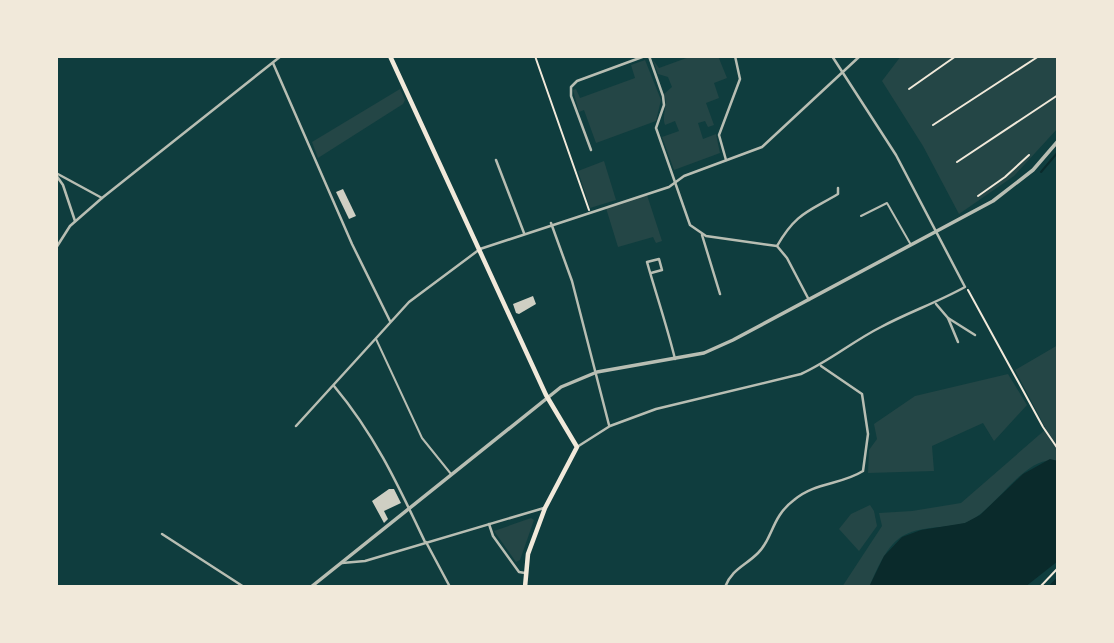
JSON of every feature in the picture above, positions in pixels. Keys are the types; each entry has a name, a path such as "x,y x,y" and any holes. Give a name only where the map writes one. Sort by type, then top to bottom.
{"main road":[{"path":"390,56 546,396 577,447 545,508 525,573 525,587"}],"street":[{"path":"56,248 75,221 281,56"},
{"path":"591,150 570,96 571,87 577,81 647,56 663,96 664,105 656,128 688,221 702,235 720,294"},
{"path":"726,160 719,135 740,79 735,56"},
{"path":"577,447 610,426 656,409 782,380 820,365 878,328 936,304 965,287 895,155 832,56"},
{"path":"296,426 409,302 480,249 675,183 684,176 762,147 860,56"},
{"path":"272,63 352,244 390,321"},
{"path":"311,587 546,396 597,372 704,353 725,344 993,201 1036,167 1058,141"},
{"path":"496,160 524,233"},
{"path":"56,174 102,198"},
{"path":"56,174 75,221"},
{"path":"777,246 797,217 831,200 838,194 838,188"},
{"path":"551,223 572,281 610,426"},
{"path":"702,235 777,246 785,254 809,300"},
{"path":"650,273 662,270 659,259 648,262 650,273 675,359"},
{"path":"936,304 948,318 975,335"},
{"path":"948,318 958,342"},
{"path":"725,587 738,567 758,553 775,519 793,500 814,486 863,471 868,434 862,394 820,365"},
{"path":"334,386 363,421 450,587"},
{"path":"342,564 365,561 545,508"},
{"path":"489,524 519,572 525,573"},
{"path":"162,534 244,587"}],"lane":[{"path":"861,216 887,203 911,246"},
{"path":"376,338 422,438 451,474"}],"path":[{"path":"535,56 590,211"},
{"path":"909,89 956,56"},
{"path":"933,125 1039,56"},
{"path":"957,162 1058,95"},
{"path":"978,196 1005,177 1029,155"},
{"path":"965,287 1044,429 1058,449"},
{"path":"1040,587 1058,568"}],"shaded area":[{"path":"692,56 718,56 727,78 714,83 719,98 706,103 714,125 708,127 705,121 698,123 703,139 716,134 720,153 674,170 662,137 679,131 675,121 665,125 664,121 664,94 672,87 668,77 658,74 653,60 659,68"},
{"path":"901,56 1058,56 1058,128 1014,176 959,214 923,146 882,81"},
{"path":"645,60 661,100 656,121 596,143 584,110 579,112 573,90 576,89 580,98 635,78 631,65"},
{"path":"400,89 405,100 403,104 318,158 312,142"},
{"path":"604,161 616,200 590,208 578,171"},
{"path":"647,195 662,241 656,243 653,237 618,247 606,208"},
{"path":"1058,345 1058,461 1045,461 1033,466 987,508 965,523 924,529 901,537 886,553 869,587 842,587 882,526 879,513 961,503 1046,429 1015,370"},
{"path":"1008,374 1027,405 994,441 983,423 932,446 934,471 868,473 869,450 877,439 874,424 915,396"},
{"path":"1050,459 1058,461 1058,561 1025,587 869,587 884,556 902,537 921,530 965,523 980,515 1023,474"},
{"path":"870,505 877,526 859,551 839,529 851,514"},
{"path":"531,518 534,520 520,560 516,562 494,531"}],"building":[{"path":"343,189 356,216 349,219 336,192"},
{"path":"533,296 536,304 519,314 516,313 513,304"},
{"path":"389,489 394,489 401,503 384,511 388,519 384,523 372,501"}],"waterway":[{"path":"1041,172 1058,152"},
{"path":"1054,587 1058,583"}]}
